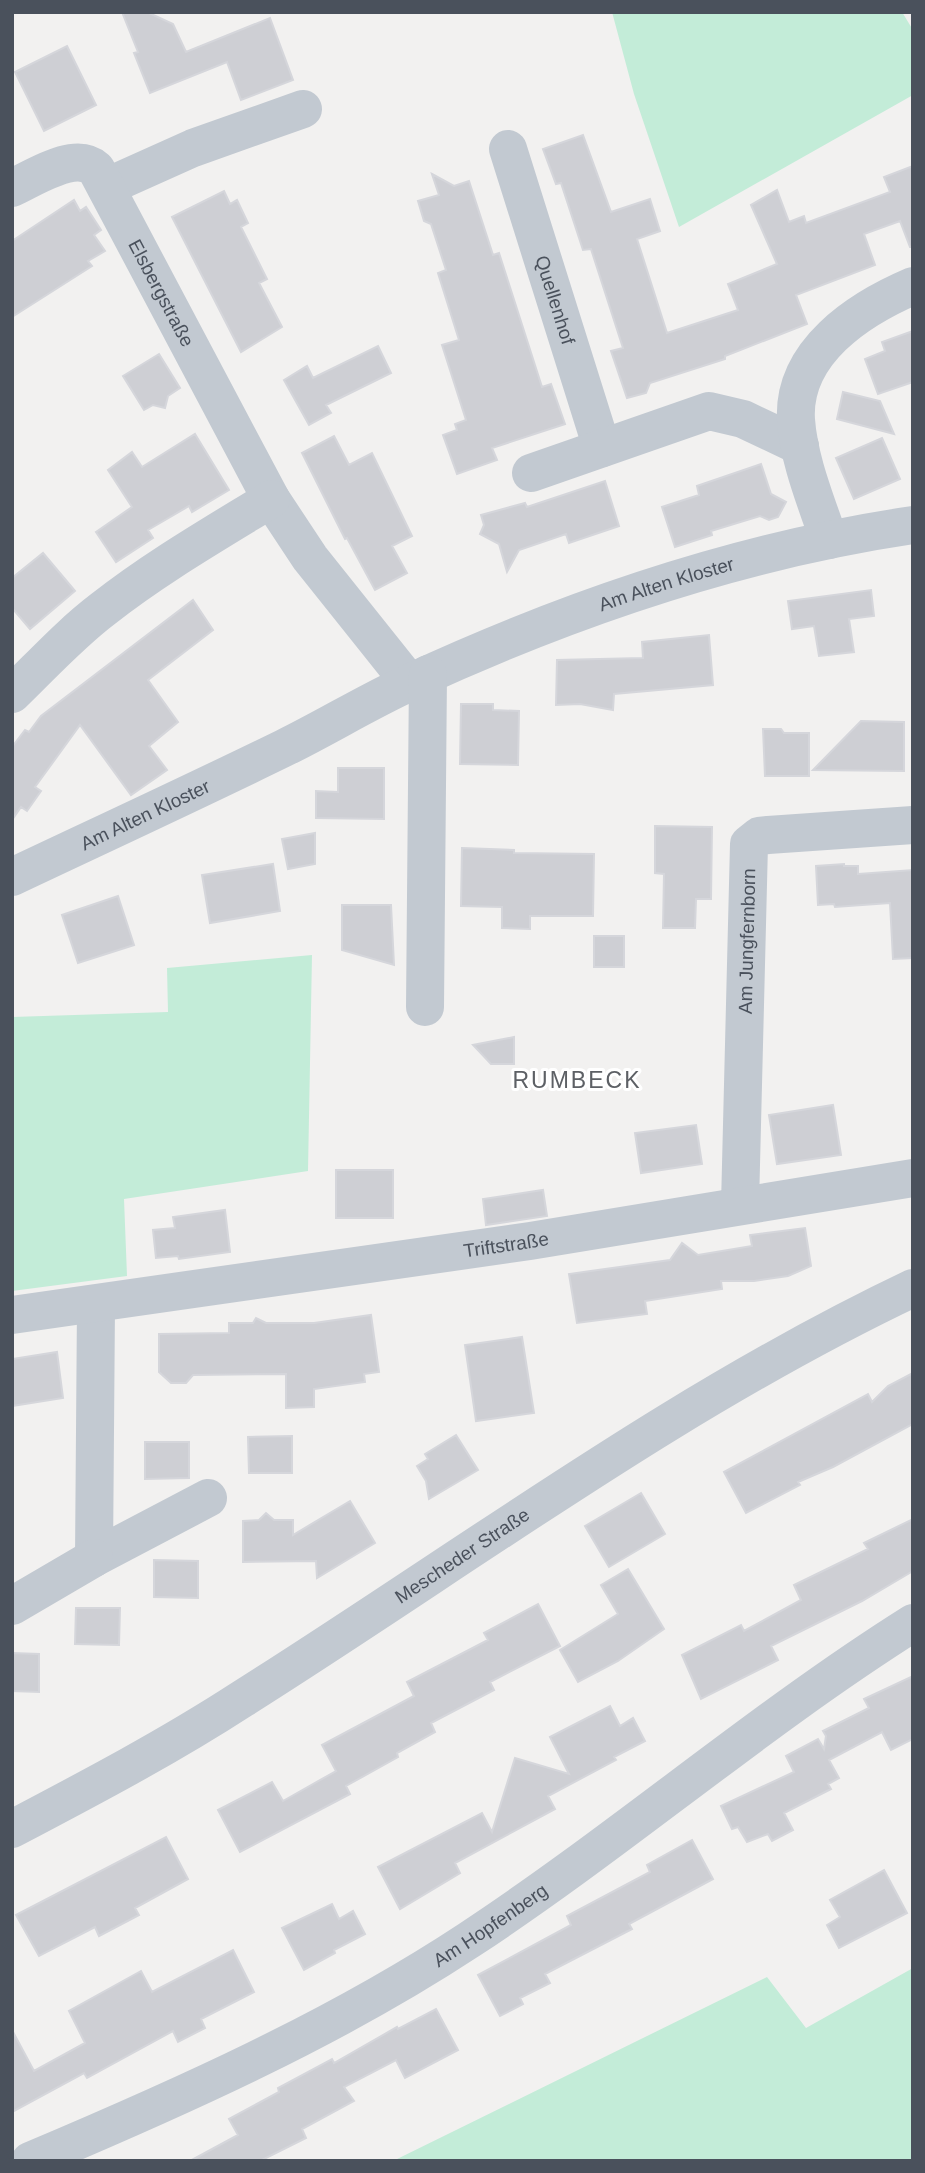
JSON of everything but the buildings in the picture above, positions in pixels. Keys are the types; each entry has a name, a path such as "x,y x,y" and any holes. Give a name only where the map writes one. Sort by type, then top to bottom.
{"street":[{"path":"106,187 193,148 303,109"},
{"name":"Quellenhof","path":"508,149 602,448"},
{"name":"Elsbergstraße","path":"12,188 48,171 80,161 96,169 271,499 310,558 418,678"},
{"path":"829,540 800,446 796,402 809,368 835,332 860,313 913,286"},
{"path":"531,473 694,414 709,411 743,419 800,446"},
{"path":"12,694 102,609 271,499"},
{"name":"Am Alten Kloster","path":"12,877 287,747 418,678 535,628 648,587 740,559 913,526"},
{"path":"418,678 425,1007"},
{"name":"Am Jungfernborn","path":"740,1205 749,844 759,836 913,825"},
{"name":"Triftstraße","path":"12,1315 517,1243 913,1178"},
{"name":"Mescheder Straße","path":"12,1829 114,1775 242,1700 564,1487 754,1371 913,1288"},
{"path":"94,1558 96,1304"},
{"path":"12,1606 94,1558 208,1498"},
{"name":"Am Hopfenberg","path":"30,2161 199,2086 335,2019 407,1979 518,1907 830,1677 913,1623"}],"green space":[{"path":"612,12 902,12 913,30 913,95 679,227 634,94"},
{"path":"312,955 308,1171 124,1199 127,1276 12,1291 12,1017 168,1012 167,968"},
{"path":"913,1968 913,2161 393,2161 767,1977 806,2028"}],"district":[{"name":"RUMBECK","path":"577,1080"}]}
